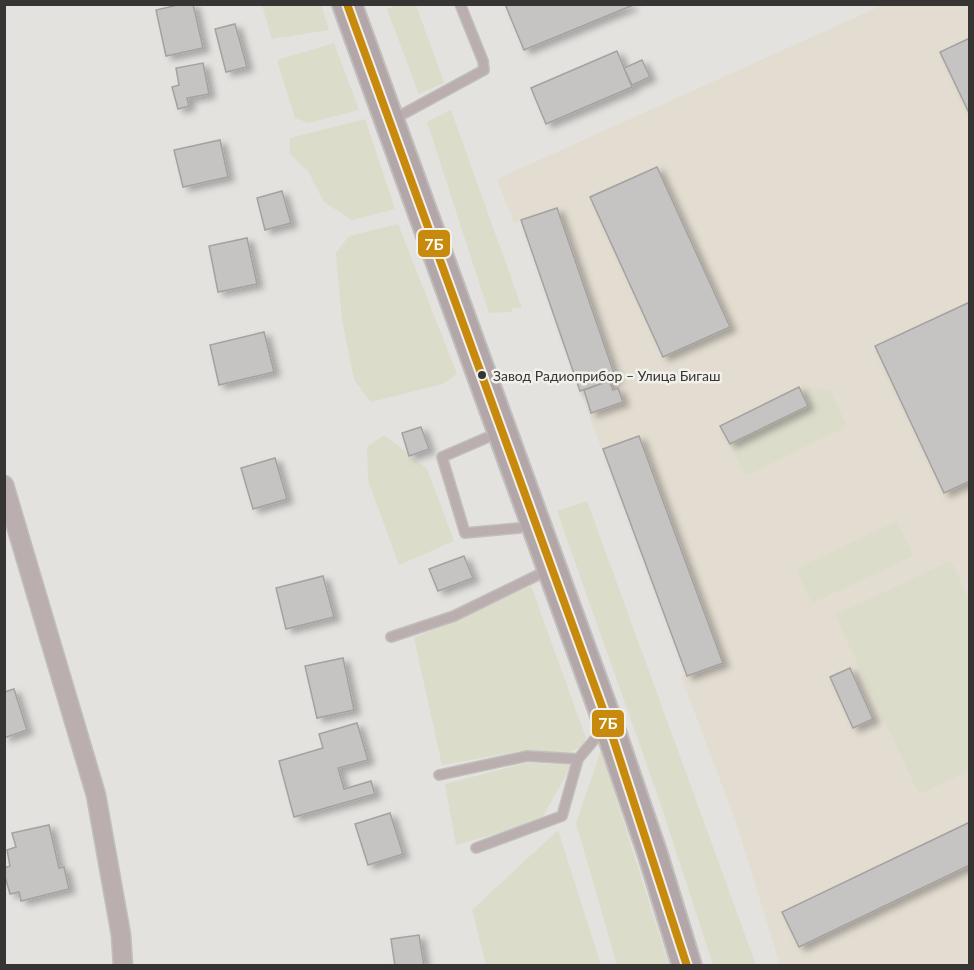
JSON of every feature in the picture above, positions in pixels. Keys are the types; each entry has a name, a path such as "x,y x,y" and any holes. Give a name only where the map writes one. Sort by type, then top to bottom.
{"main road":[{"path":"347,4 608,723 653,855 687,966"}],"street":[{"path":"4,485 96,795 121,935 123,966"}],"lane":[{"path":"390,122 483,70 483,61 460,4"},
{"path":"486,438 442,457 465,533 519,528"},
{"path":"391,637 454,616 552,568"},
{"path":"476,848 562,816 578,759 608,723"},
{"path":"439,776 526,756 578,759"}],"shaded area":[{"path":"883,5 969,5 969,965 780,965 737,825 681,676 687,675 580,391 521,221 514,223 497,179"}],"green space":[{"path":"262,5 321,5 329,30 272,39"},
{"path":"398,5 416,5 444,83 419,94 387,9"},
{"path":"334,43 359,110 308,123 295,118 277,60"},
{"path":"451,110 522,308 513,308 511,312 489,313 427,122"},
{"path":"365,119 395,209 352,220 324,202 308,171 290,154 290,138"},
{"path":"398,224 457,374 442,384 371,402 354,380 342,320 336,253 349,236"},
{"path":"799,387 830,390 847,426 745,476 730,444 808,406"},
{"path":"384,435 427,469 454,541 399,565 368,480 367,447"},
{"path":"587,501 756,965 713,965 659,799 557,511"},
{"path":"897,521 913,556 812,603 796,569"},
{"path":"951,561 969,600 969,771 919,794 835,615"},
{"path":"531,586 586,738 583,746 567,753 522,751 442,765 414,638"},
{"path":"601,751 669,965 617,965 576,823"},
{"path":"526,763 572,765 540,821 456,845 445,784"},
{"path":"558,830 601,965 486,965 472,910"}],"building":[{"path":"193,4 203,48 166,56 156,10"},
{"path":"505,4 630,4 631,6 524,50"},
{"path":"235,24 247,67 226,72 215,29"},
{"path":"970,38 970,115 940,52"},
{"path":"617,51 632,87 546,124 531,88"},
{"path":"642,60 650,77 632,85 624,68"},
{"path":"203,63 209,94 187,98 189,106 178,109 172,87 179,85 176,68"},
{"path":"220,140 228,177 183,187 174,150"},
{"path":"657,167 730,327 663,357 590,197"},
{"path":"282,191 291,223 265,230 257,198"},
{"path":"557,208 616,379 580,391 521,220"},
{"path":"247,238 257,284 218,292 209,246"},
{"path":"970,302 970,481 944,493 875,346"},
{"path":"264,332 274,372 219,385 210,345"},
{"path":"609,381 613,390 618,388 623,402 591,413 584,390"},
{"path":"799,387 808,406 730,444 720,426"},
{"path":"421,427 429,449 409,456 402,433"},
{"path":"639,436 723,663 687,676 603,449"},
{"path":"275,458 287,499 253,509 241,468"},
{"path":"464,556 473,578 438,591 429,569"},
{"path":"323,576 334,617 286,629 276,588"},
{"path":"343,658 354,710 317,718 305,666"},
{"path":"850,668 873,719 853,728 830,677"},
{"path":"14,689 27,730 4,738 4,692"},
{"path":"357,723 368,760 338,768 344,789 371,781 375,794 294,817 279,761 323,748 319,734"},
{"path":"390,813 403,854 368,865 355,824"},
{"path":"970,822 970,865 799,947 782,912"},
{"path":"49,825 59,868 64,867 69,889 21,901 19,892 10,894 4,873 4,868 10,866 7,850 16,847 12,833"},
{"path":"419,935 424,966 395,966 391,939"}],"transit line":[{"name":"7Б","path":"347,4 608,723 687,966"}],"place":[{"name":"Завод Радиоприбор – Улица Бигаш","path":"482,375"}]}
